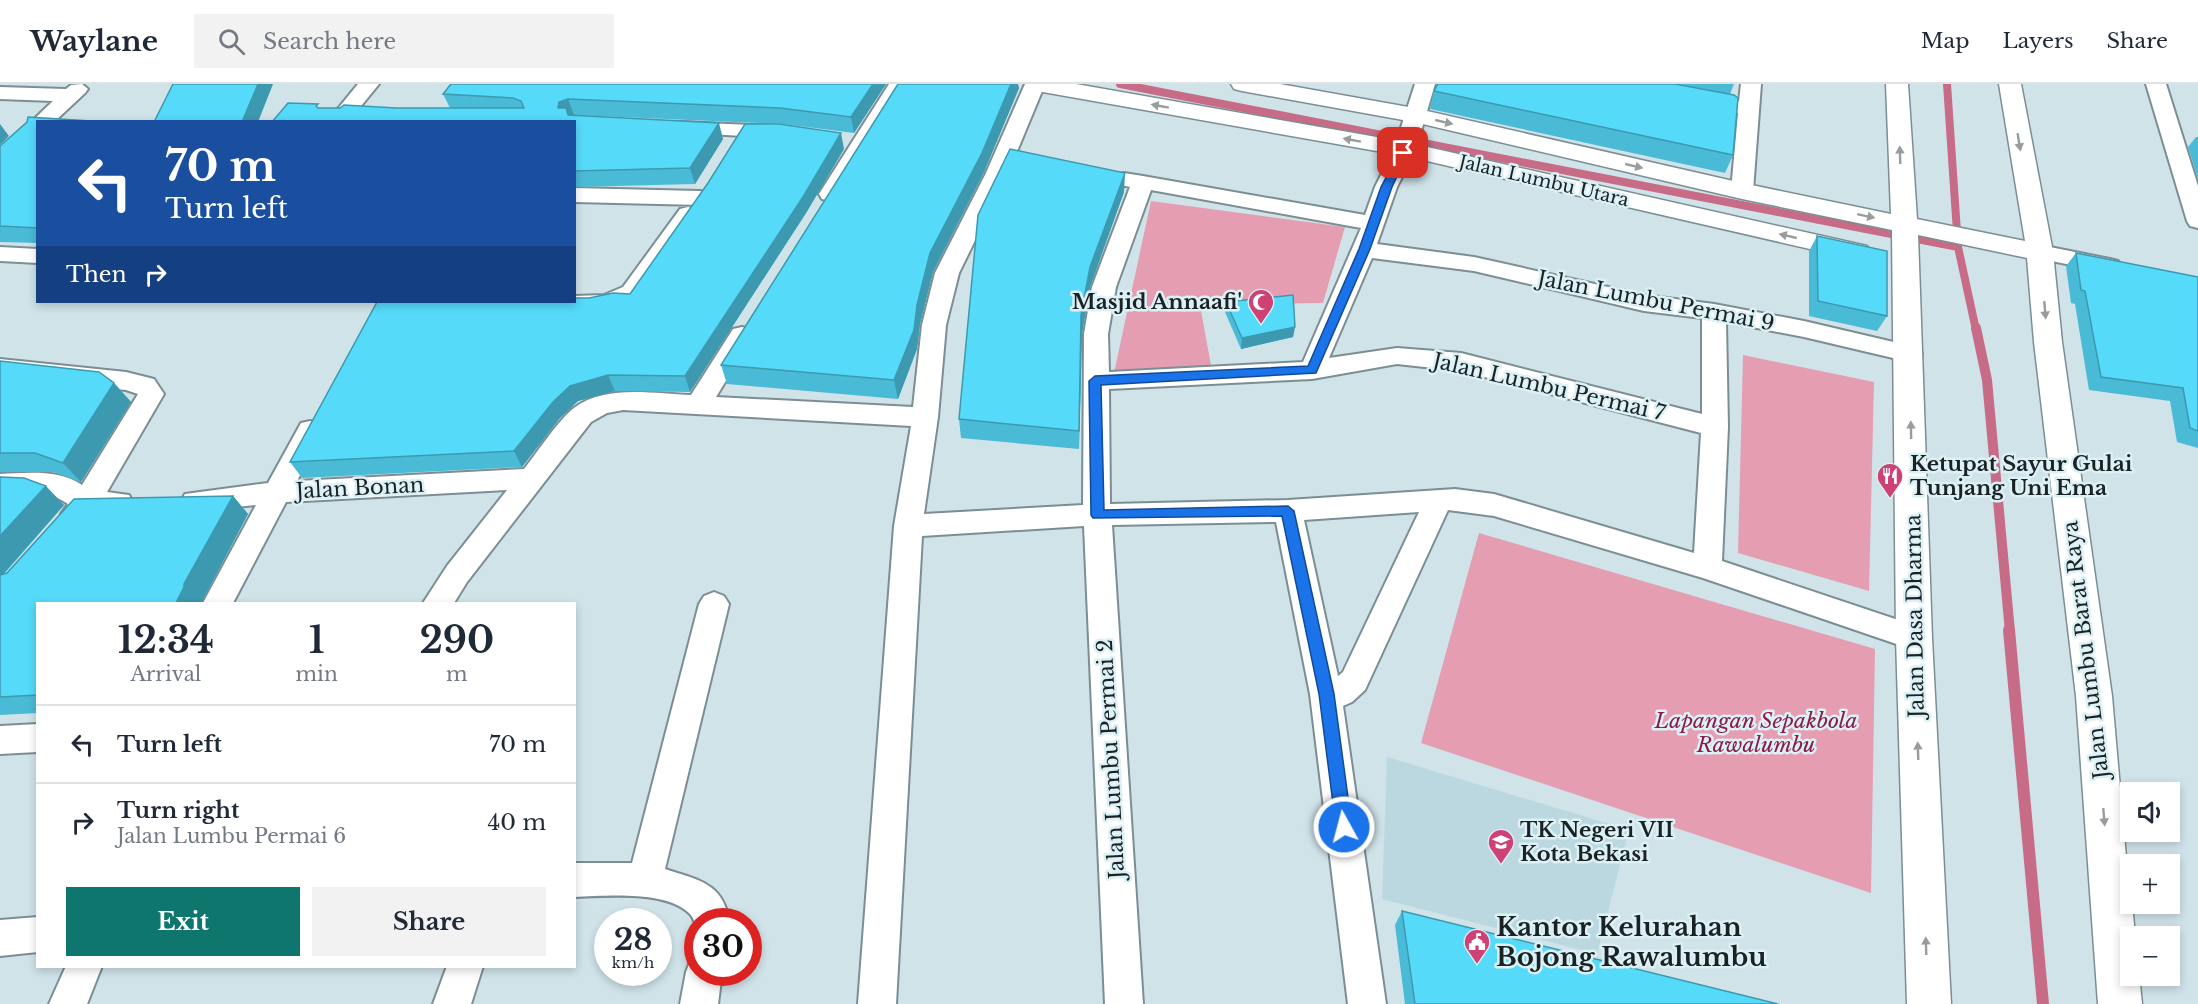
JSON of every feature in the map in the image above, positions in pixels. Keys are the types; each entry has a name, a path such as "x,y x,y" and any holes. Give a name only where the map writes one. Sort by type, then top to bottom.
{"street":[{"path":"341,117 369,84"},
{"path":"819,214 850,140 899,84"},
{"path":"877,1004 908,526 925,417 934,325 947,273 957,249 1015,158 1036,84"},
{"name":"Jalan Lumbu Utara","path":"1036,84 1410,132 1742,191 1910,239"},
{"name":"Jalan Lumbu Utara","path":"1242,84 1410,132 1910,239"},
{"path":"1312,370 1364,249 1386,187 1410,132 1425,84"},
{"path":"1742,191 1751,84"},
{"name":"Jalan Dasa Dharma","path":"1898,84 1910,239 1914,638 1929,1004"},
{"name":"Jalan Lumbu Barat Raya","path":"2010,84 2028,250 2048,342 2094,696 2120,1004"},
{"path":"2156,84 2196,208"},
{"path":"0,93 77,90"},
{"path":"43,120 77,90"},
{"path":"1684,97 1749,109"},
{"path":"341,117 368,114"},
{"path":"663,126 735,142 794,133"},
{"path":"1109,176 1372,223"},
{"name":"Jalan Lumbu Permai 2","path":"1124,1004 1097,515 1096,334 1104,287 1143,182"},
{"path":"571,303 600,305 620,300 631,292 706,189 576,195"},
{"path":"1910,239 2028,250 2133,270"},
{"name":"Jalan Lumbu Permai 9","path":"1364,249 1474,264 1644,303 1714,312 1804,329 1910,354"},
{"path":"0,254 36,256"},
{"path":"699,404 756,312"},
{"path":"1707,568 1715,427 1714,312"},
{"name":"Jalan Lumbu Permai 7","path":"1095,381 1312,370 1396,356 1444,359 1715,427"},
{"path":"0,368 145,385 151,394 86,502 55,537"},
{"path":"439,602 457,574 531,479 582,415 590,410 623,400 925,417"},
{"path":"171,504 279,492 320,412"},
{"name":"Jalan Bonan","path":"219,602 279,492 531,479"},
{"path":"0,484 46,483 64,487 86,502 139,503"},
{"path":"1326,694 1341,693 1354,681 1439,499"},
{"path":"908,526 1097,515 1288,511 1455,499 1494,506 1707,568 1914,638"},
{"path":"1288,511 1326,694 1367,1004"},
{"path":"645,879 714,604"},
{"path":"0,740 36,738"},
{"path":"576,880 645,879 695,896 709,908"},
{"path":"68,1004 83,968"},
{"path":"452,1004 464,968"},
{"path":"699,1004 702,986"}],"shaded area":[{"name":"TK Negeri VII Kota Bekasi","path":"1387,757 1629,830 1597,954 1382,899"}],"green space":[{"path":"1151,201 1345,227 1323,303 1200,305 1212,371 1114,373"},
{"path":"1743,355 1874,382 1869,591 1738,553"},
{"name":"Lapangan Sepakbola Rawalumbu","path":"1479,533 1875,649 1871,893 1421,743"}],"building":[{"path":"173,84 258,84 243,120 155,120"},
{"path":"451,84 873,84 851,117 780,108 568,99 559,102 558,108 566,108 568,115 719,123 690,168 576,171 576,120 274,120 288,103 318,104 316,106 318,108 340,108 344,105 396,108 524,108 521,101 513,98 443,94"},
{"path":"898,84 1011,84 982,153 930,253 917,305 914,330 894,380 721,365"},
{"path":"1438,84 1675,84 1734,95 1738,98 1733,155 1434,91"},
{"path":"28,117 75,120 36,120 36,228 0,226 0,146 27,122"},
{"path":"745,124 779,124 841,133 803,197 685,376 608,375 570,386 553,402 514,451 290,462 376,303 576,303 576,298 613,293 630,294 708,183"},
{"path":"1010,149 1125,173 1090,267 1081,315 1079,431 959,419 978,215"},
{"path":"1817,236 1887,251 1887,316 1818,301"},
{"path":"2076,253 2198,277 2198,431 2190,428 2183,388 2101,377 2085,291 2081,290"},
{"name":"Masjid Annaafi'","path":"1293,295 1295,327 1242,338 1226,302"},
{"path":"0,361 99,372 114,383 63,463 35,453 0,453"},
{"path":"0,477 24,478 46,486 0,536"},
{"path":"233,496 184,584 176,602 36,602 36,695 0,697 0,575 7,573 74,499"},
{"name":"Kantor Kelurahan Bojong Rawalumbu","path":"1402,911 1778,1004 1415,1004"}],"waterway":[{"path":"1120,84 1958,247"},
{"path":"1947,84 1958,247"},
{"path":"1958,247 1976,330"},
{"path":"1976,328 1987,380 2010,632"},
{"path":"2009,630 2043,1004"}],"place":[{"name":"Masjid Annaafi'","path":"1261,325"},
{"name":"Ketupat Sayur Gulai Tunjang Uni Ema","path":"1890,499"},
{"name":"TK Negeri VII Kota Bekasi","path":"1501,865"},
{"name":"Kantor Kelurahan Bojong Rawalumbu","path":"1477,965"}],"route":[{"path":"1344,827 1326,694 1288,511 1097,515 1095,381 1312,370 1364,249 1386,187 1403,153"}]}
